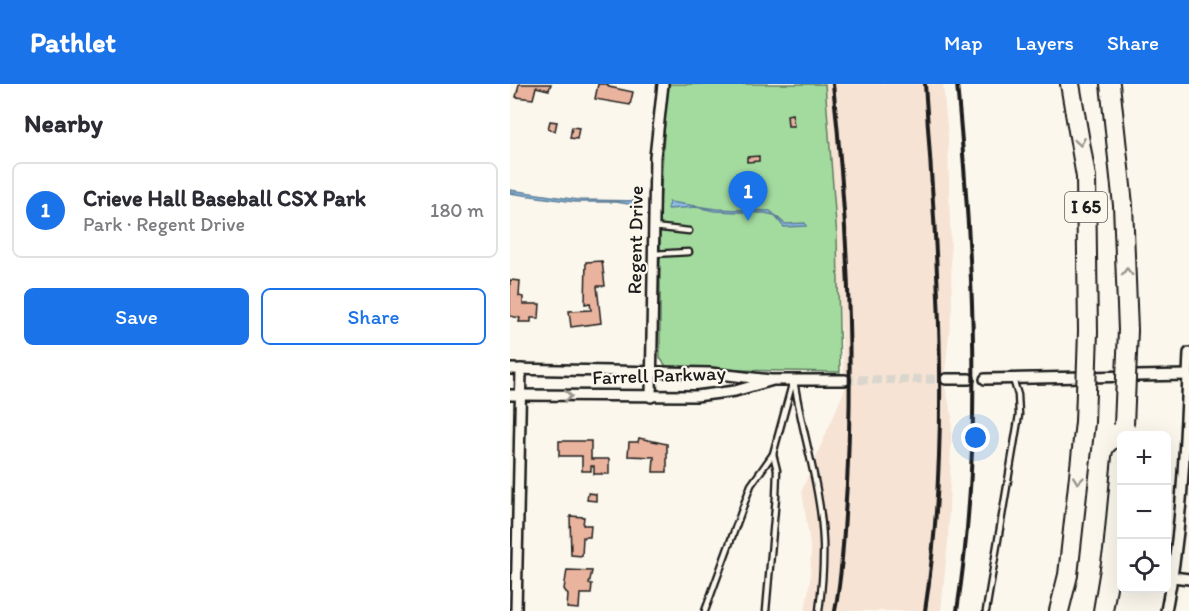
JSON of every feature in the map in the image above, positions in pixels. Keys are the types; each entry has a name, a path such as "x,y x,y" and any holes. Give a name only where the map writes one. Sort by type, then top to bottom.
{"highway":[{"name":"I 65","path":"1059,611 1068,575 1085,422 1088,331 1086,177 1070,84"},
{"name":"I 65","path":"1110,84 1123,194 1128,330 1124,430"},
{"path":"1102,611 1113,551 1119,485"}],"street":[{"name":"Regent Drive","path":"651,397 652,226 655,157 663,84"},
{"path":"1166,611 1173,577 1183,478 1189,353"},
{"path":"510,369 747,375 773,380"},
{"path":"516,611 521,369"},
{"path":"985,379 1188,375"},
{"path":"946,379 969,379"},
{"name":"Farrell Parkway","path":"510,395 651,397 717,394 773,380 845,380"},
{"path":"1173,577 1189,579"}],"lane":[{"path":"652,226 689,231"},
{"path":"652,254 689,252"},
{"path":"986,611 1019,415 1018,395 1013,379"},
{"path":"705,611 751,485 772,454 794,380"},
{"path":"794,380 799,414 818,497 824,541 819,611"},
{"path":"766,611 776,497 777,470 772,454"}],"shaded area":[{"path":"825,84 943,84 948,138 952,307 945,387 952,415 948,541 941,611 805,611 810,583 811,553 802,490 845,389"}],"green space":[{"path":"669,84 825,84 837,237 840,372 675,369 666,366 660,358 660,206"}],"water":[{"path":"510,190 578,200 642,201 641,206 616,202 575,202 510,193"},
{"path":"669,202 716,209 770,211 785,224 805,223 806,226 784,227 774,215 765,213 715,211 696,207 668,209"}],"building":[{"path":"519,84 551,84 549,90 536,87 533,99 516,97"},
{"path":"598,84 607,84 609,87 633,92 630,105 595,99"},
{"path":"792,114 794,126 788,126 787,115"},
{"path":"550,121 557,122 555,131 548,129"},
{"path":"572,127 579,128 577,139 570,138"},
{"path":"759,156 759,161 747,162 747,157"},
{"path":"602,261 605,286 597,286 601,323 571,327 569,311 591,310 590,303 585,304 586,262"},
{"path":"510,280 520,281 519,296 523,297 523,304 540,304 539,318 531,318 531,322 519,322 520,318 510,316"},
{"path":"639,438 667,444 667,472 653,472 654,457 628,456 629,442 638,442"},
{"path":"559,441 591,441 591,459 609,459 609,474 594,474 594,466 591,466 591,471 582,471 582,456 559,456"},
{"path":"588,493 596,494 596,501 587,500"},
{"path":"570,516 584,517 583,525 591,525 590,537 583,537 582,556 571,555"},
{"path":"567,570 592,571 589,584 592,584 591,594 580,594 579,609 567,608 568,595 564,589"}],"tunnel":[{"path":"845,380 946,379"}],"railway":[{"path":"833,84 848,284 850,384 844,532 835,611"},
{"path":"925,84 940,348 938,479 925,611"},
{"path":"957,84 968,215 973,348 971,480 957,611"}],"place":[{"name":"Crieve Hall Baseball CSX Park","path":"748,221"}]}
